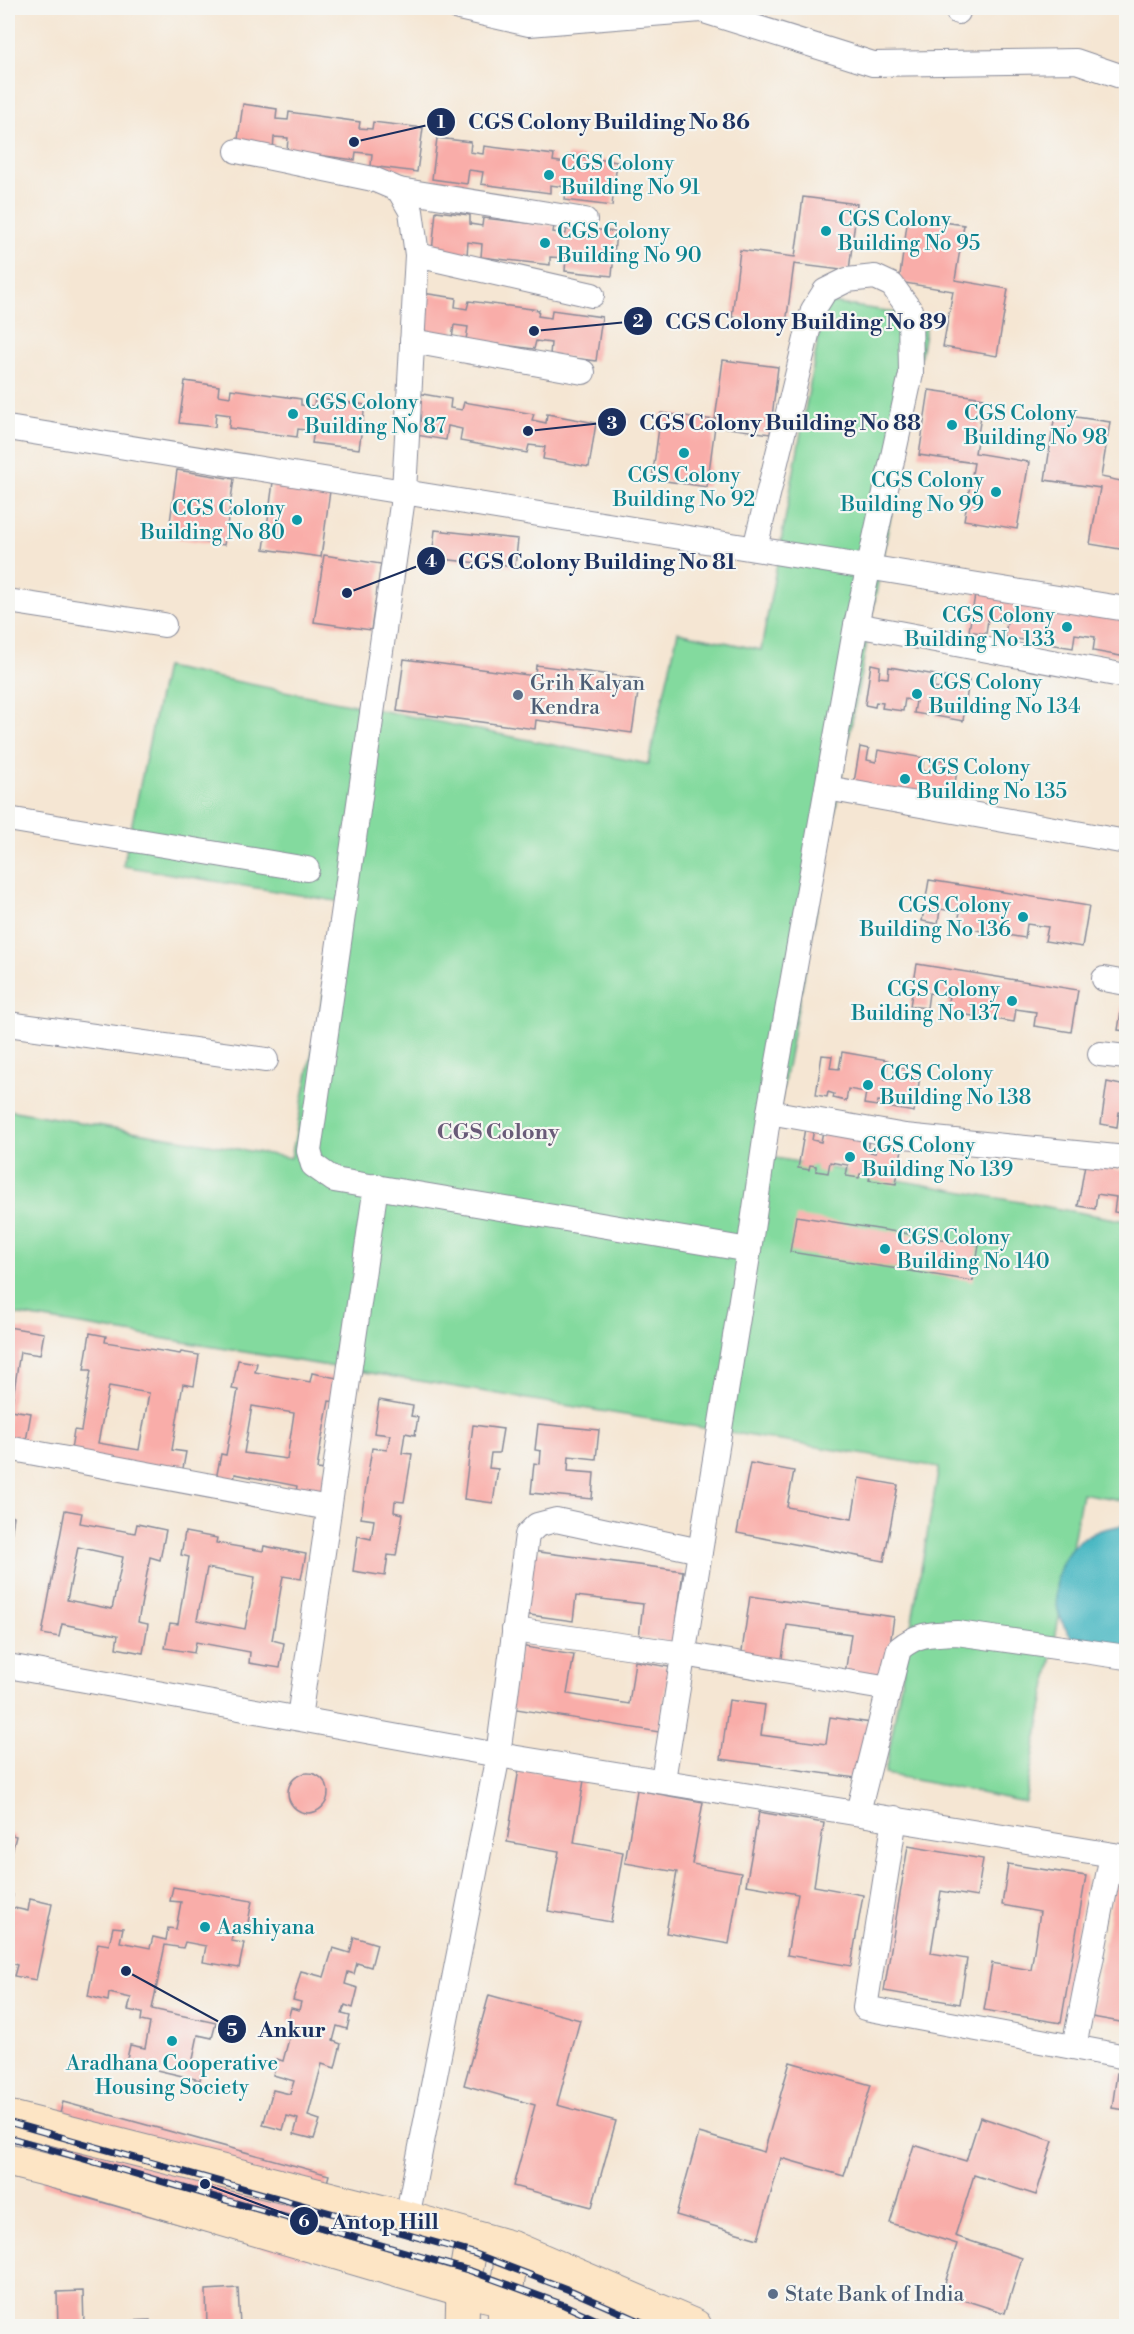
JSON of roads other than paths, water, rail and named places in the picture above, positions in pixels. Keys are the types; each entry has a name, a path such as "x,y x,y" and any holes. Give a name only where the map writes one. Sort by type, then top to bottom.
{"main road":[{"path":"8,2117 407,2218 513,2248 695,2326"},
{"path":"39,2168 50,2128"},
{"path":"8,2160 103,2184 463,2290 504,2313 569,2326"},
{"path":"462,2326 463,2290 472,2237"},
{"path":"504,2313 513,2248"}],"street":[{"path":"459,8 529,24 701,10 873,64 1076,61 1126,78"},
{"path":"237,151 373,179 399,190 585,220"},
{"path":"399,190 411,211 417,255 404,491 309,1151 313,1165 334,1180 749,1250"},
{"path":"417,255 592,295"},
{"path":"663,1780 749,1250 769,1112 856,625 911,374 910,310 892,285 874,277 847,280 825,291 813,310 755,548"},
{"path":"412,341 583,372"},
{"path":"8,428 1126,609"},
{"path":"8,601 164,625"},
{"path":"856,625 1126,676"},
{"path":"827,788 1126,843"},
{"path":"8,819 307,869"},
{"path":"8,1024 266,1060"},
{"path":"1100,1054 1126,1057"},
{"path":"769,1112 905,1136 1126,1158"},
{"path":"299,1718 376,1186"},
{"path":"8,1448 329,1508"},
{"path":"407,2218 498,1755 527,1535 537,1525 556,1520 700,1551"},
{"path":"514,1630 683,1654 889,1689"},
{"path":"858,1812 898,1649 912,1638 957,1633 1126,1657"},
{"path":"8,1666 498,1755 663,1780 1119,1856 1074,2047"},
{"path":"895,1818 865,2008 1126,2057"}],"water":[{"path":"1126,1526 1126,1659 1090,1651 1073,1639 1058,1611 1056,1595 1057,1578 1062,1563 1071,1549 1088,1535"}],"railway":[{"path":"8,2122 473,2253 572,2291 651,2326"},
{"path":"8,2137 471,2271 564,2305 610,2326"}],"place":[{"name":"CGS Colony Building No 86","path":"354,142"},
{"name":"CGS Colony Building No 91","path":"549,175"},
{"name":"CGS Colony Building No 95","path":"826,231"},
{"name":"CGS Colony Building No 90","path":"545,243"},
{"name":"CGS Colony Building No 89","path":"534,331"},
{"name":"CGS Colony Building No 87","path":"293,414"},
{"name":"CGS Colony Building No 98","path":"952,425"},
{"name":"CGS Colony Building No 88","path":"528,431"},
{"name":"CGS Colony Building No 92","path":"684,453"},
{"name":"CGS Colony Building No 99","path":"996,492"},
{"name":"CGS Colony Building No 80","path":"297,520"},
{"name":"CGS Colony Building No 81","path":"347,593"},
{"name":"CGS Colony Building No 133","path":"1067,627"},
{"name":"CGS Colony Building No 134","path":"917,694"},
{"name":"Grih Kalyan Kendra","path":"518,695"},
{"name":"CGS Colony Building No 135","path":"905,779"},
{"name":"CGS Colony Building No 136","path":"1023,917"},
{"name":"CGS Colony Building No 137","path":"1012,1001"},
{"name":"CGS Colony Building No 138","path":"868,1085"},
{"name":"CGS Colony Building No 139","path":"850,1157"},
{"name":"CGS Colony Building No 140","path":"885,1249"},
{"name":"Aashiyana","path":"205,1927"},
{"name":"Ankur","path":"126,1971"},
{"name":"Aradhana Cooperative Housing Society","path":"172,2041"},
{"name":"Antop Hill","path":"205,2184"},
{"name":"State Bank of India","path":"773,2294"}],"district":[{"name":"CGS Colony","path":"498,1131"}]}
